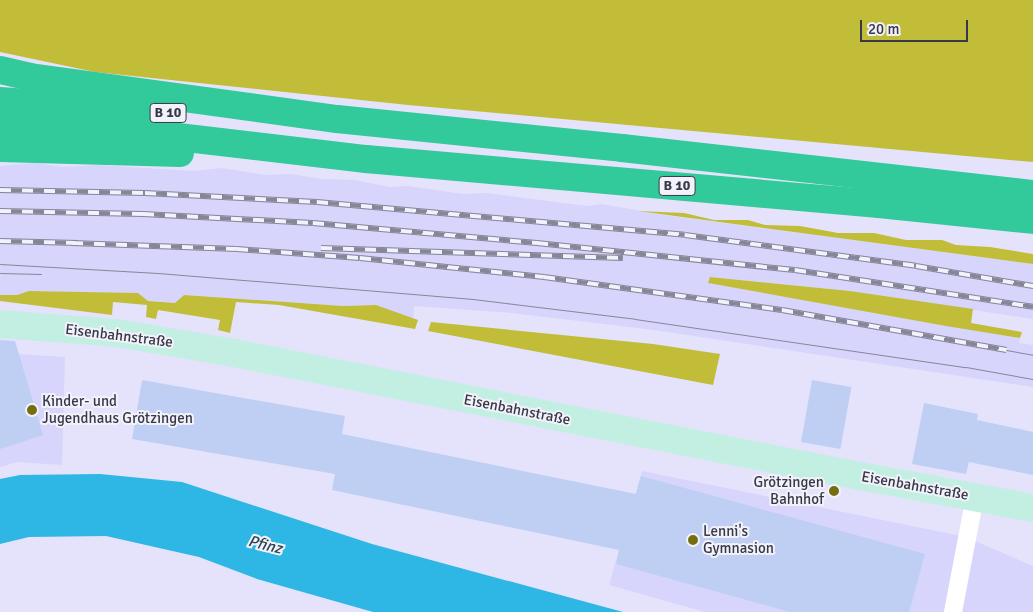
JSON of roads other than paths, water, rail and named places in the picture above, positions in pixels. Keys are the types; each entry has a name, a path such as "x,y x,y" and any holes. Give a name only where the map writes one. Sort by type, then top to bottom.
{"highway":[{"path":"0,70 30,77 337,119"},
{"name":"B 10","path":"0,101 147,112 337,119 632,149 1033,194"},
{"name":"B 10","path":"0,121 144,134 322,154 1033,220"},
{"path":"0,148 138,153 322,154"}],"street":[{"name":"Eisenbahnstraße","path":"0,324 116,332 224,351 844,473 1033,508"}],"lane":[{"path":"953,612 975,497"}],"water":[{"name":"Pfinz","path":"100,474 182,482 372,544 623,612 373,612 257,579 199,557 106,536 29,537 0,544 0,479 20,475"}],"tram line":[{"path":"0,264 158,273 473,299 635,319 966,367 1033,379"},
{"path":"0,273 41,274"},
{"path":"1006,350 1033,355"}],"railway":[{"path":"0,190 145,193 317,202 685,235 916,266 1033,286"},
{"path":"0,211 143,214 313,223 537,243 795,270 1033,307"},
{"path":"0,241 78,243"},
{"path":"72,243 237,249 360,258 544,277 782,310 1006,350"},
{"path":"321,248 623,258"}],"place":[{"name":"Kinder- und Jugendhaus Grötzingen","path":"32,410"},
{"name":"Grötzingen Bahnhof","path":"834,491"},
{"name":"Lenni's Gymnasion","path":"693,540"}]}
